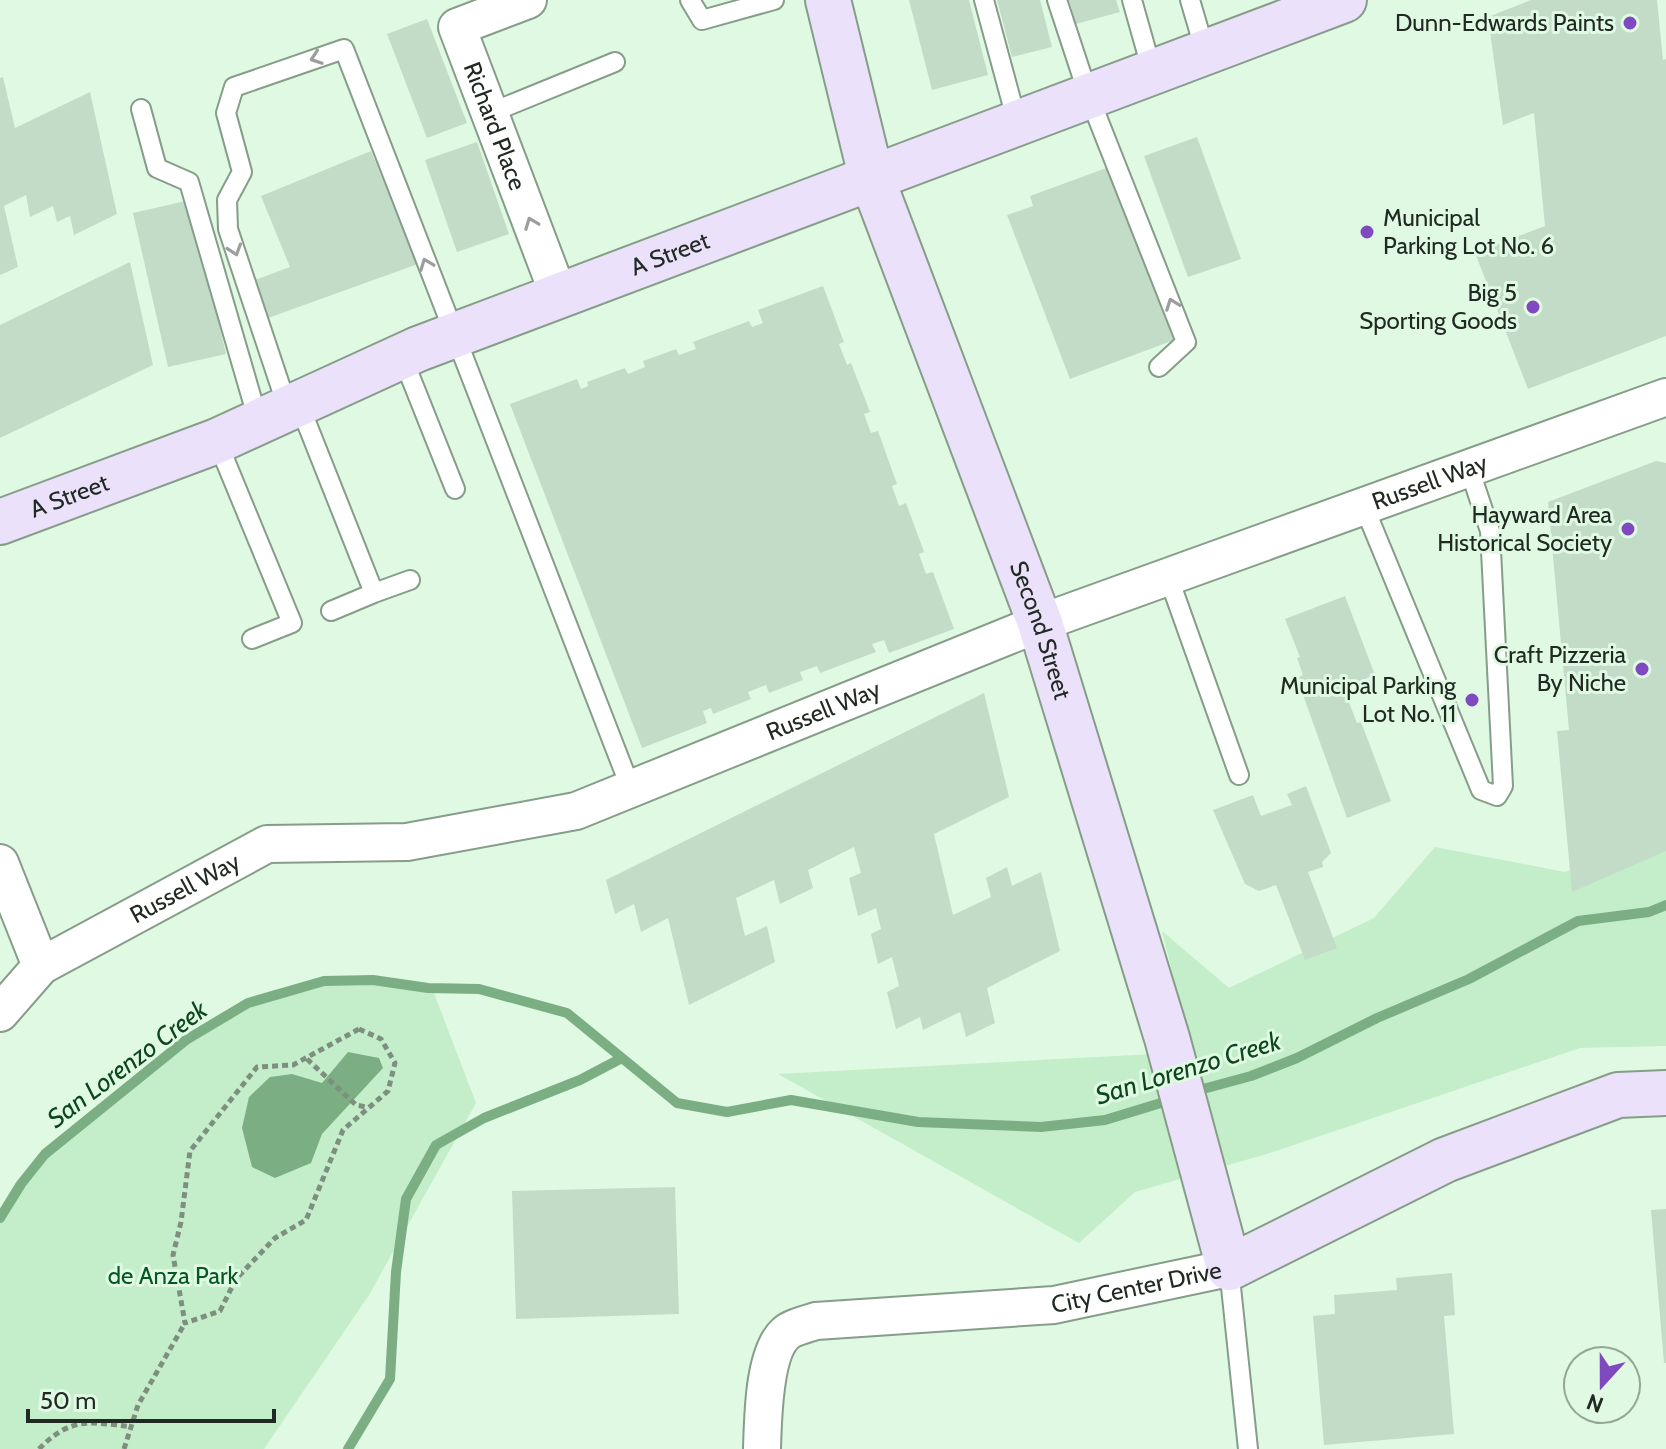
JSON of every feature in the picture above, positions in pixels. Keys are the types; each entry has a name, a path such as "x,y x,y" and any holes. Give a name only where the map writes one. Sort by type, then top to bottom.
{"street":[{"name":"Richard Place","path":"528,0 457,27 559,296"},
{"name":"Second Street","path":"828,0 871,176 1040,623 1167,1038 1229,1268"},
{"name":"A Street","path":"0,522 217,441 402,356 871,176 1344,0"},
{"name":"Russell Way","path":"0,1013 41,966 267,844 407,842 576,811 1040,623 1468,465 1666,397"},
{"path":"0,863 41,966"},
{"name":"City Center Drive","path":"762,1449 764,1399 775,1353 786,1333 816,1321 1054,1305 1229,1268 1445,1160 1618,1095 1666,1093"}],"lane":[{"path":"690,0 702,20 774,0"},
{"path":"984,0 1017,122"},
{"path":"1057,0 1088,94 1186,342 1159,367"},
{"path":"1132,0 1152,71"},
{"path":"1190,0 1205,51"},
{"path":"282,411 228,229 227,200 242,172 226,113 234,87 344,49 631,789"},
{"path":"490,113 615,62"},
{"path":"141,109 157,168 189,182 282,411 374,593"},
{"path":"402,356 455,489"},
{"path":"217,441 292,623 252,639"},
{"path":"1363,504 1481,790 1497,796 1503,786 1490,531 1468,465"},
{"path":"1168,576 1239,775"},
{"path":"331,611 410,580"},
{"path":"1229,1268 1248,1449"}],"path":[{"path":"124,1449 138,1405 185,1323 173,1255 181,1222 190,1151 257,1067 293,1065 359,1029 381,1039 395,1063 388,1091 343,1130 306,1220 275,1238 236,1279 220,1311 185,1323"},
{"path":"307,1059 356,1105 366,1107"},
{"path":"39,1449 53,1434 82,1421 132,1427"}],"green space":[{"path":"1666,838 1666,1046 1580,1048 1270,1153 1135,1192 1079,1243 778,1074 1192,1052 1162,931 1229,988 1374,918 1435,847 1565,872"},
{"name":"de Anza Park","path":"373,980 432,988 476,1103 369,1295 264,1449 0,1449 0,1217 45,1154 211,1021 236,1008 290,990 318,984"}],"shaded area":[{"path":"348,1052 379,1058 383,1068 322,1134 311,1163 275,1178 252,1167 242,1128 249,1097 270,1077 292,1074 322,1083"}],"building":[{"path":"909,0 969,0 988,75 932,90"},
{"path":"997,0 1040,0 1052,47 1012,57"},
{"path":"1069,0 1116,0 1120,12 1076,24"},
{"path":"1531,0 1657,0 1663,60 1666,59 1666,336 1528,389 1475,253 1545,226 1534,113 1503,125 1488,17"},
{"path":"427,19 467,123 427,138 387,34"},
{"path":"3,77 15,128 90,92 117,214 74,235 70,216 57,222 53,206 30,217 26,195 4,206 18,267 0,275 0,78"},
{"path":"1197,137 1241,259 1188,277 1144,156"},
{"path":"477,142 509,234 457,252 425,160"},
{"path":"371,151 418,264 268,318 252,281 290,267 261,196"},
{"path":"1109,167 1174,340 1070,379 1007,215 1033,206 1030,196"},
{"path":"190,200 226,354 168,367 133,213"},
{"path":"130,262 153,365 0,438 0,325"},
{"path":"823,286 844,342 839,344 847,365 851,363 870,412 864,414 871,433 878,431 897,484 892,486 899,506 906,503 924,552 919,554 926,574 933,572 954,629 889,653 884,640 872,644 876,652 820,673 817,666 800,672 803,680 769,693 766,685 748,692 751,699 713,714 711,708 703,711 707,723 642,748 510,404 577,379 581,389 588,386 587,382 625,368 628,374 645,367 643,361 676,349 679,355 696,349 693,342 749,321 752,327 763,323 758,310"},
{"path":"1656,461 1666,463 1666,851 1572,892 1557,731 1569,730 1548,502"},
{"path":"1345,596 1375,675 1343,687 1357,723 1361,722 1391,801 1347,818 1297,678 1303,675 1297,658 1300,657 1285,619"},
{"path":"984,693 1009,797 934,834 953,915 991,897 986,878 1007,867 1012,886 1041,872 1060,951 987,988 995,1023 966,1037 960,1012 923,1030 920,1017 896,1029 887,992 899,986 892,957 878,964 871,934 881,929 876,908 858,916 849,878 861,873 854,847 808,870 813,888 780,904 774,880 736,898 745,936 767,926 775,962 689,1005 668,918 641,932 634,904 615,914 606,880"},
{"path":"1306,786 1331,853 1322,862 1323,867 1308,872 1337,948 1305,960 1276,885 1259,891 1245,884 1213,810 1253,795 1261,816 1292,805 1287,794"},
{"path":"675,1187 679,1314 516,1319 512,1191"},
{"path":"1666,1209 1666,1363 1664,1363 1651,1210"},
{"path":"1452,1273 1455,1315 1444,1316 1454,1434 1324,1445 1313,1316 1335,1314 1334,1295 1397,1290 1396,1278"}],"waterway":[{"name":"San Lorenzo Creek","path":"1192,1092 1251,1076 1297,1058 1377,1018 1469,979 1578,921 1649,912 1666,905"},
{"name":"San Lorenzo Creek","path":"0,1218 45,1154 186,1040 248,1003 324,981 373,980 428,988 479,989 567,1013 677,1103 727,1112 791,1100 918,1122 1041,1127 1105,1120 1174,1099"},
{"path":"348,1449 390,1379 396,1272 406,1199 436,1145 484,1118 580,1080 620,1059"}],"place":[{"name":"Dunn-Edwards Paints","path":"1630,23"},
{"name":"Municipal Parking Lot No. 6","path":"1367,232"},
{"name":"Big 5 Sporting Goods","path":"1533,307"},
{"name":"Hayward Area Historical Society","path":"1628,529"},
{"name":"Craft Pizzeria By Niche","path":"1642,669"},
{"name":"Municipal Parking Lot No. 11","path":"1472,700"}]}
